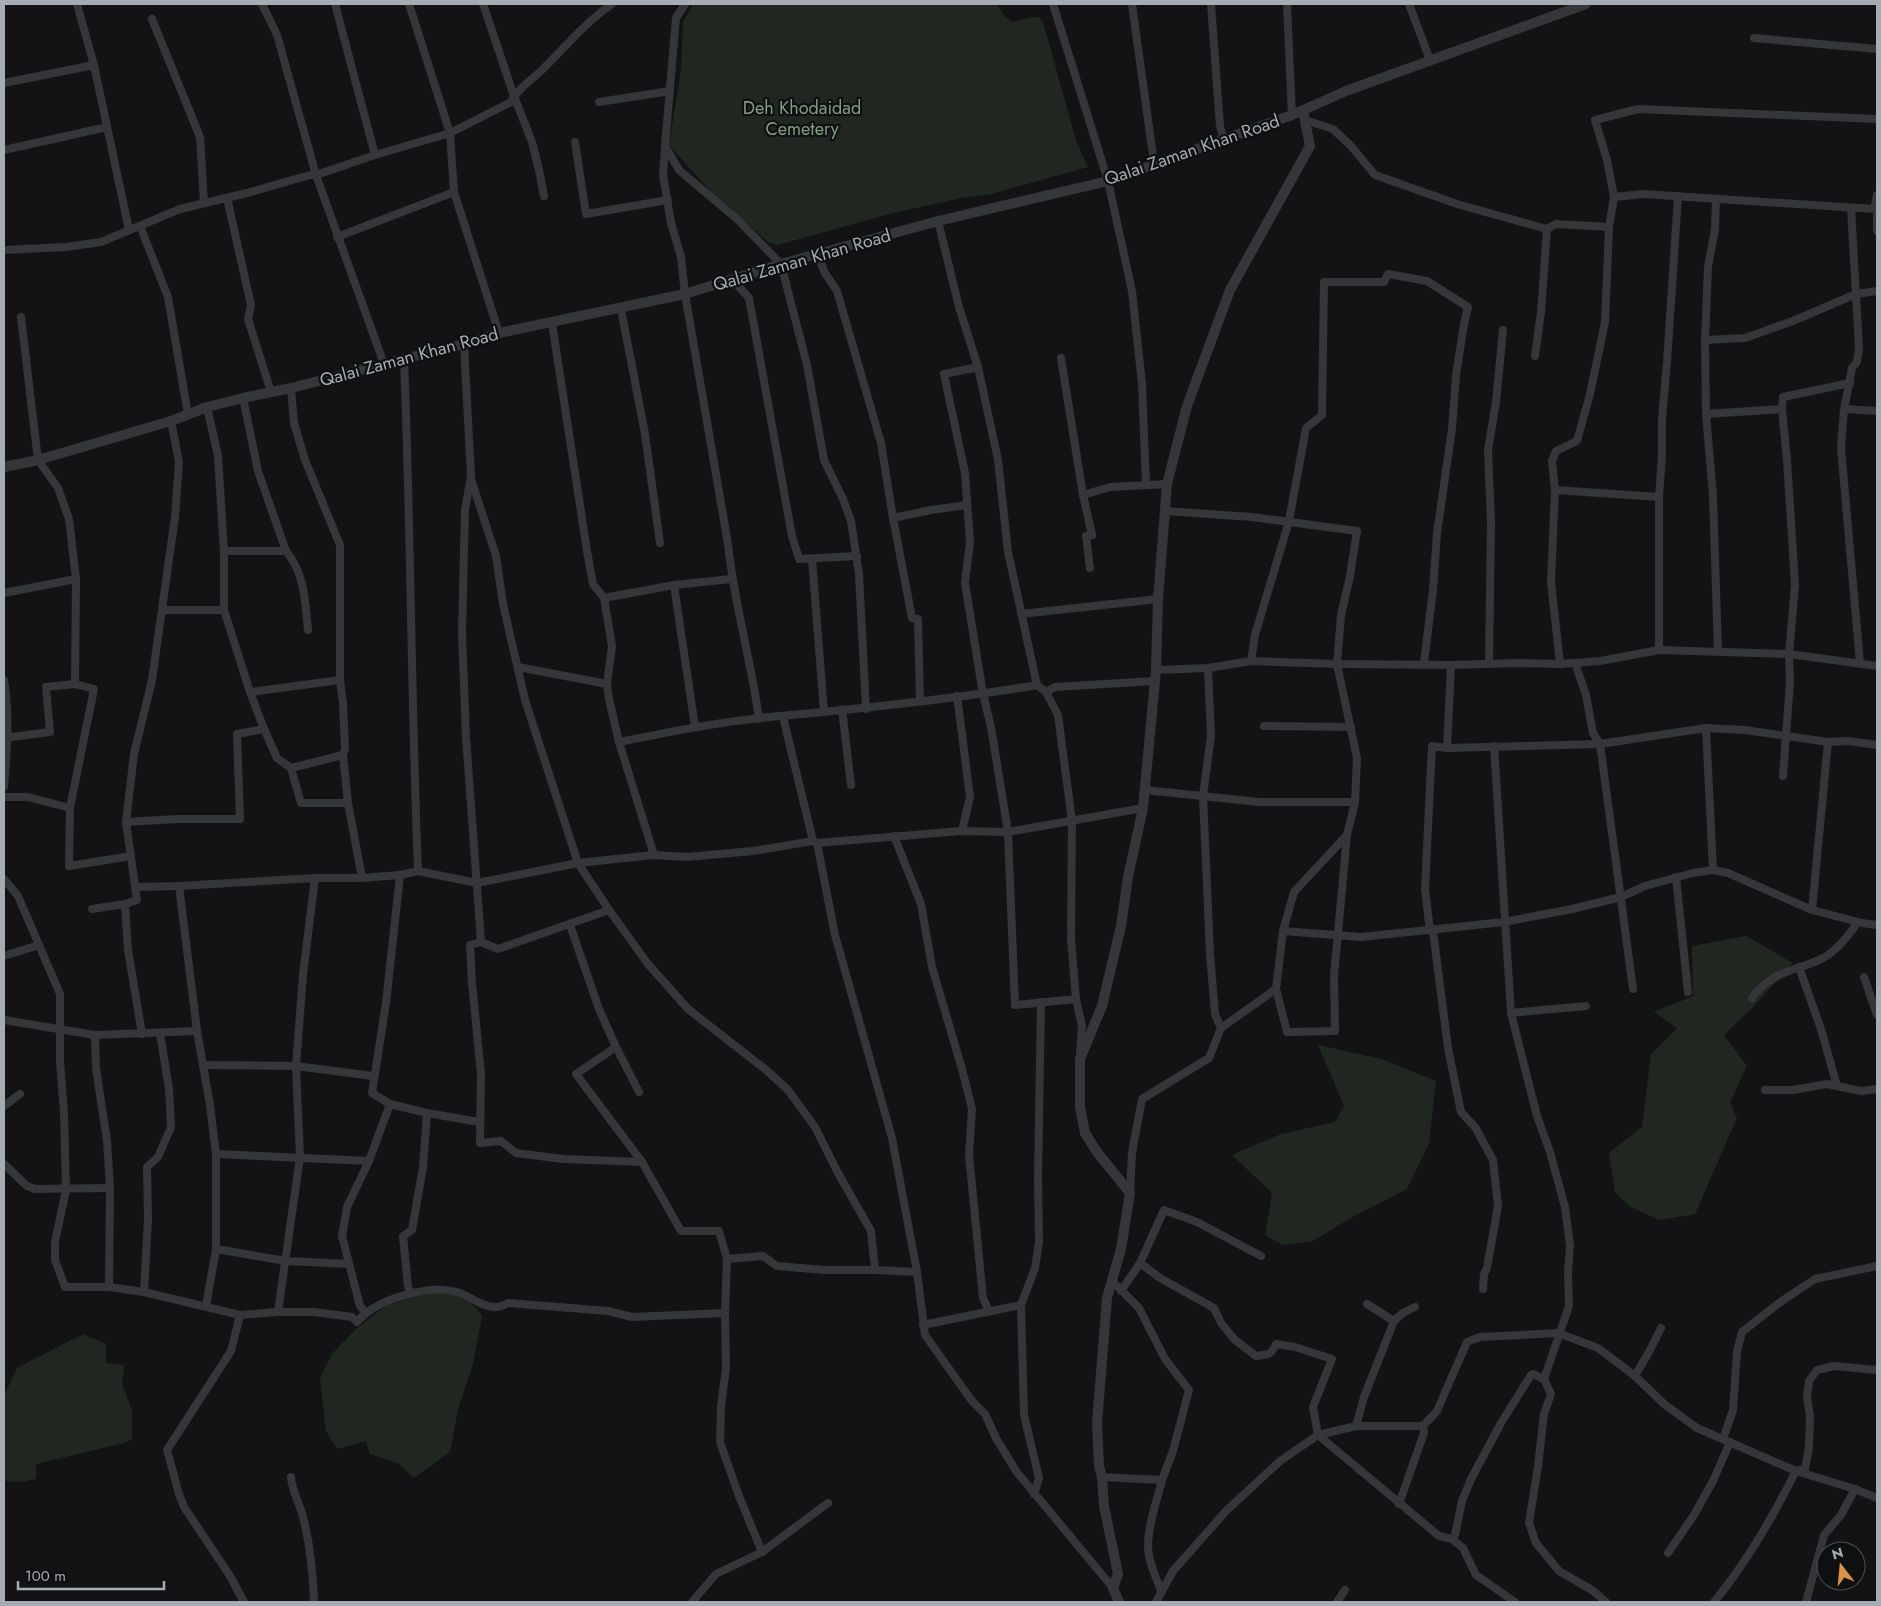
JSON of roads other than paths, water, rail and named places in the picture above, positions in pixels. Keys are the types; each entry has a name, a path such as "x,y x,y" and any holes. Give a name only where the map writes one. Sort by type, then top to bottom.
{"street":[{"path":"77,4 94,65 129,230"},
{"path":"262,4 277,36 316,175 384,364"},
{"path":"335,4 375,155"},
{"path":"409,4 450,133 454,192 498,333"},
{"path":"483,4 514,96 532,142 540,170 544,196"},
{"path":"4,250 66,247 100,242 180,209 316,175 450,133 511,102 514,96 586,24 611,4"},
{"path":"685,4 676,18 663,175 671,223 681,257 685,294 728,544 731,579 753,678 759,719"},
{"path":"1052,4 1108,181 1132,291 1142,384 1146,484"},
{"path":"1132,4 1154,164"},
{"path":"1211,4 1220,126 1224,140"},
{"path":"1287,4 1292,115"},
{"path":"1409,4 1430,60"},
{"name":"Qalai Zaman Khan Road","path":"4,467 38,460 171,421 207,407 291,388 464,344 498,333 621,309 685,294 781,264 938,221 1108,181 1292,115 1304,116 1346,91 1586,4"},
{"path":"152,19 200,137 204,203"},
{"path":"1754,38 1877,49"},
{"path":"4,83 94,65"},
{"path":"599,102 670,91"},
{"path":"1560,664 1551,582 1555,490 1552,461 1556,451 1577,441 1590,394 1605,322 1608,227 1614,197 1607,160 1595,120 1638,108 1877,119"},
{"path":"1304,116 1333,129 1351,146 1375,175 1460,205 1547,229 1556,224 1608,227"},
{"path":"1080,1059 1102,1006 1121,926 1128,877 1143,808 1156,670 1158,599 1167,484 1187,406 1230,290 1310,146 1304,116"},
{"path":"4,150 108,127"},
{"path":"575,142 586,214 668,200"},
{"path":"665,146 679,170 737,219 781,264 807,365 824,460 844,499 851,521 857,556 866,709"},
{"path":"337,237 454,192"},
{"path":"1614,197 1643,194 1678,196 1851,208 1876,213"},
{"path":"1877,195 1877,231"},
{"path":"1659,650 1659,497 1662,418 1678,196"},
{"path":"227,198 251,305 248,319 271,392"},
{"path":"1716,199 1714,229 1708,267 1704,340 1706,414 1713,496 1718,650"},
{"path":"1851,208 1859,348 1857,362 1852,368 1844,410 1841,448 1860,663"},
{"path":"938,221 959,307 978,367 998,460 1008,552 1037,685 1046,692 1058,714 1072,821 1071,939 1076,999 1082,1026 1080,1107 1085,1133 1096,1152 1130,1193"},
{"path":"140,226 168,297 188,414"},
{"path":"1535,356 1547,229"},
{"path":"817,254 825,273 837,291 881,443 912,618 918,619 920,701"},
{"path":"1251,661 1255,635 1290,521 1306,428 1322,415 1324,282 1384,282 1388,274 1428,281 1468,307 1456,375 1452,429 1437,533 1433,590 1424,663"},
{"path":"732,279 749,298 765,394 795,548 799,559 857,556"},
{"path":"1704,340 1744,338 1856,294 1877,291"},
{"path":"621,309 645,434 660,543"},
{"path":"21,317 38,460 58,488 69,519 76,579 75,684"},
{"path":"552,323 586,551 594,584 604,598 612,646 607,684 619,742 654,855"},
{"path":"1489,664 1491,522 1488,450 1496,402 1503,330"},
{"path":"464,344 471,477 465,509 462,633 466,737 481,942"},
{"path":"1061,358 1083,495 1092,535 1086,536 1090,568"},
{"path":"404,359 408,458 414,785 418,871"},
{"path":"978,367 944,374 964,473 970,542 965,583 1008,832 1014,1006 1076,999"},
{"path":"1783,776 1790,682 1789,654 1795,585 1782,409 1783,397 1850,382"},
{"path":"291,388 294,423 305,460 340,545 340,680 345,749 343,755 348,803 362,878"},
{"path":"243,398 258,471 286,551 294,561 303,583 308,630"},
{"path":"207,407 218,456 224,551 224,610 250,692 277,758 291,768 301,803 348,803"},
{"path":"1706,414 1782,409"},
{"path":"1844,410 1877,411"},
{"path":"92,909 125,904 137,900 126,822 134,754 149,696 175,517 178,462 171,421"},
{"path":"471,477 496,556 503,604 525,700 578,863 648,964 688,1009 765,1069 788,1090 815,1127 838,1173 871,1231 875,1270"},
{"path":"1083,495 1110,487 1167,484"},
{"path":"1555,490 1659,497"},
{"path":"893,518 967,505"},
{"path":"1165,511 1290,521 1356,531 1350,576 1341,615 1337,664 1357,758 1355,802 1347,835 1334,976 1335,1031 1287,1032 1276,990 1283,931 1294,892 1347,835"},
{"path":"224,551 286,551"},
{"path":"812,559 824,712"},
{"path":"4,593 76,579"},
{"path":"604,598 674,585 731,579"},
{"path":"674,585 695,727"},
{"path":"1021,614 1158,599"},
{"path":"162,610 224,610"},
{"path":"1156,670 1208,668 1251,661 1337,664 1560,664 1600,661 1659,650 1718,650 1789,654 1877,666"},
{"path":"1575,663 1586,695 1593,732 1600,744 1633,989"},
{"path":"1447,748 1451,664"},
{"path":"518,667 607,684"},
{"path":"1208,668 1211,736 1203,796 1210,954 1215,1014 1222,1028"},
{"path":"4,680 7,699 4,787"},
{"path":"250,692 340,680"},
{"path":"1046,692 1055,687 1154,681"},
{"path":"6,738 50,732 46,687 75,684 94,689 70,808 68,866 131,856"},
{"path":"619,742 695,727 842,709 866,709 1037,685"},
{"path":"957,696 970,798 962,831"},
{"path":"842,709 851,785"},
{"path":"783,716 815,842 835,935 892,1138 917,1272 925,1335 972,1402 985,1414 996,1438 1016,1471 1113,1588 1119,1602"},
{"path":"1264,726 1351,727"},
{"path":"1706,728 1712,870"},
{"path":"1483,1289 1484,1274 1488,1268 1498,1206 1496,1180 1492,1160 1475,1127 1462,1112 1448,1048 1425,888 1432,746 1447,748 1600,744 1706,728 1745,730 1828,742 1877,745"},
{"path":"126,822 177,819 240,819 237,734 264,729"},
{"path":"1812,910 1828,742"},
{"path":"1494,746 1510,1013 1537,1116 1550,1152 1565,1207 1570,1246 1568,1272 1569,1306 1558,1333 1544,1379"},
{"path":"291,768 343,755"},
{"path":"1145,790 1259,802 1355,802"},
{"path":"4,797 28,797 70,808"},
{"path":"136,887 316,878 362,878 400,875 418,871 477,883 578,863 654,855 687,857 815,842 962,831 1008,832 1143,808"},
{"path":"894,836 921,904 932,967 972,1109 968,1155 983,1298 989,1311"},
{"path":"1283,931 1361,937 1504,922 1621,897 1645,886 1712,870 1728,873 1812,910 1877,925"},
{"path":"400,875 386,1002 373,1076 372,1093 390,1104 479,1122"},
{"path":"278,1312 300,1157 296,1066 303,975 316,878"},
{"path":"1676,878 1688,992"},
{"path":"4,880 18,896 60,994 60,1061 64,1113 66,1190 55,1242 54,1260 65,1288 109,1287 144,1292 240,1315 314,1312 352,1316 357,1322 366,1313 411,1292 437,1289 458,1292 476,1301 498,1307 508,1302 608,1312 632,1317 725,1314"},
{"path":"179,886 196,1031 203,1064 216,1154 216,1249 206,1306"},
{"path":"125,904 128,950 142,1034"},
{"path":"609,910 498,950 481,942 470,945 481,1074 480,1143 501,1141 516,1153 562,1159 642,1162"},
{"path":"1752,998 1767,982 1782,973 1821,960 1847,938 1858,922"},
{"path":"570,925 599,1009 639,1092"},
{"path":"4,956 39,945"},
{"path":"1799,966 1821,1029 1837,1086"},
{"path":"1864,978 1877,1015"},
{"path":"1113,1588 1118,1574 1104,1506 1102,1477 1099,1466 1097,1423 1107,1298 1121,1249 1130,1193 1132,1153 1142,1099 1209,1058 1222,1028 1276,990"},
{"path":"1034,1494 1039,1478 1024,1415 1021,1305 1035,1268 1039,1242 1038,1178 1041,1002"},
{"path":"1510,1013 1586,1006"},
{"path":"4,1020 95,1035 196,1031"},
{"path":"144,1292 148,1218 147,1167 158,1156 171,1127 169,1089 160,1033"},
{"path":"95,1035 96,1068 107,1141 110,1188 109,1287"},
{"path":"616,1047 576,1074 642,1162 681,1231 719,1231 727,1259 726,1368 721,1406 720,1442 738,1496 762,1552"},
{"path":"203,1064 296,1066 373,1076"},
{"path":"1765,1090 1793,1090 1827,1084 1861,1091 1877,1089"},
{"path":"4,1106 20,1094"},
{"path":"366,1313 360,1306 342,1236 347,1207 369,1161 390,1104"},
{"path":"411,1292 408,1287 403,1236 412,1230 423,1167 427,1113"},
{"path":"216,1154 369,1161"},
{"path":"4,1164 27,1186 35,1189 110,1188"},
{"path":"1121,1290 1140,1263 1164,1210 1197,1222 1261,1256"},
{"path":"216,1249 286,1261 349,1264"},
{"path":"727,1259 763,1256 777,1266 825,1270 917,1272"},
{"path":"1140,1263 1160,1278 1214,1308 1222,1323 1235,1340 1256,1356 1270,1353 1276,1344 1295,1347 1332,1359 1312,1407 1318,1435 1439,1536 1452,1538 1463,1548 1476,1575 1515,1602"},
{"path":"1668,1553 1694,1515 1712,1481 1726,1440 1733,1410 1737,1351 1742,1332 1814,1279 1877,1266"},
{"path":"1112,1281 1138,1308 1166,1359 1189,1390 1173,1451 1162,1480 1152,1517 1148,1546 1152,1568 1161,1591"},
{"path":"1367,1304 1394,1321"},
{"path":"923,1325 1021,1305"},
{"path":"1356,1426 1364,1397 1394,1321 1403,1313 1415,1307"},
{"path":"240,1315 232,1351 167,1450 184,1507 230,1576 244,1602"},
{"path":"1635,1376 1661,1328"},
{"path":"1156,1602 1173,1571 1226,1511 1280,1461 1318,1435 1356,1426 1423,1426 1437,1411 1467,1342 1480,1337 1558,1333 1598,1348 1635,1376 1670,1409 1697,1428 1796,1471 1855,1489 1877,1498"},
{"path":"1796,1471 1805,1469 1809,1447 1808,1381 1817,1370 1834,1366 1877,1370"},
{"path":"1452,1538 1455,1535 1462,1501 1468,1486 1501,1423 1533,1374 1544,1379 1551,1394 1544,1414 1529,1523 1536,1543 1559,1571 1592,1590 1606,1602"},
{"path":"1399,1504 1424,1432 1423,1426"},
{"path":"1714,1602 1735,1576 1765,1531 1796,1471"},
{"path":"291,1477 292,1487 301,1511 310,1555 314,1602"},
{"path":"1102,1477 1162,1480"},
{"path":"1806,1602 1824,1535 1841,1515 1855,1489"},
{"path":"692,1602 716,1574 762,1552 828,1503"},
{"path":"1337,1602 1345,1590"}],"park label":[{"name":"Deh Khodaidad Cemetery","path":"802,118"}]}
